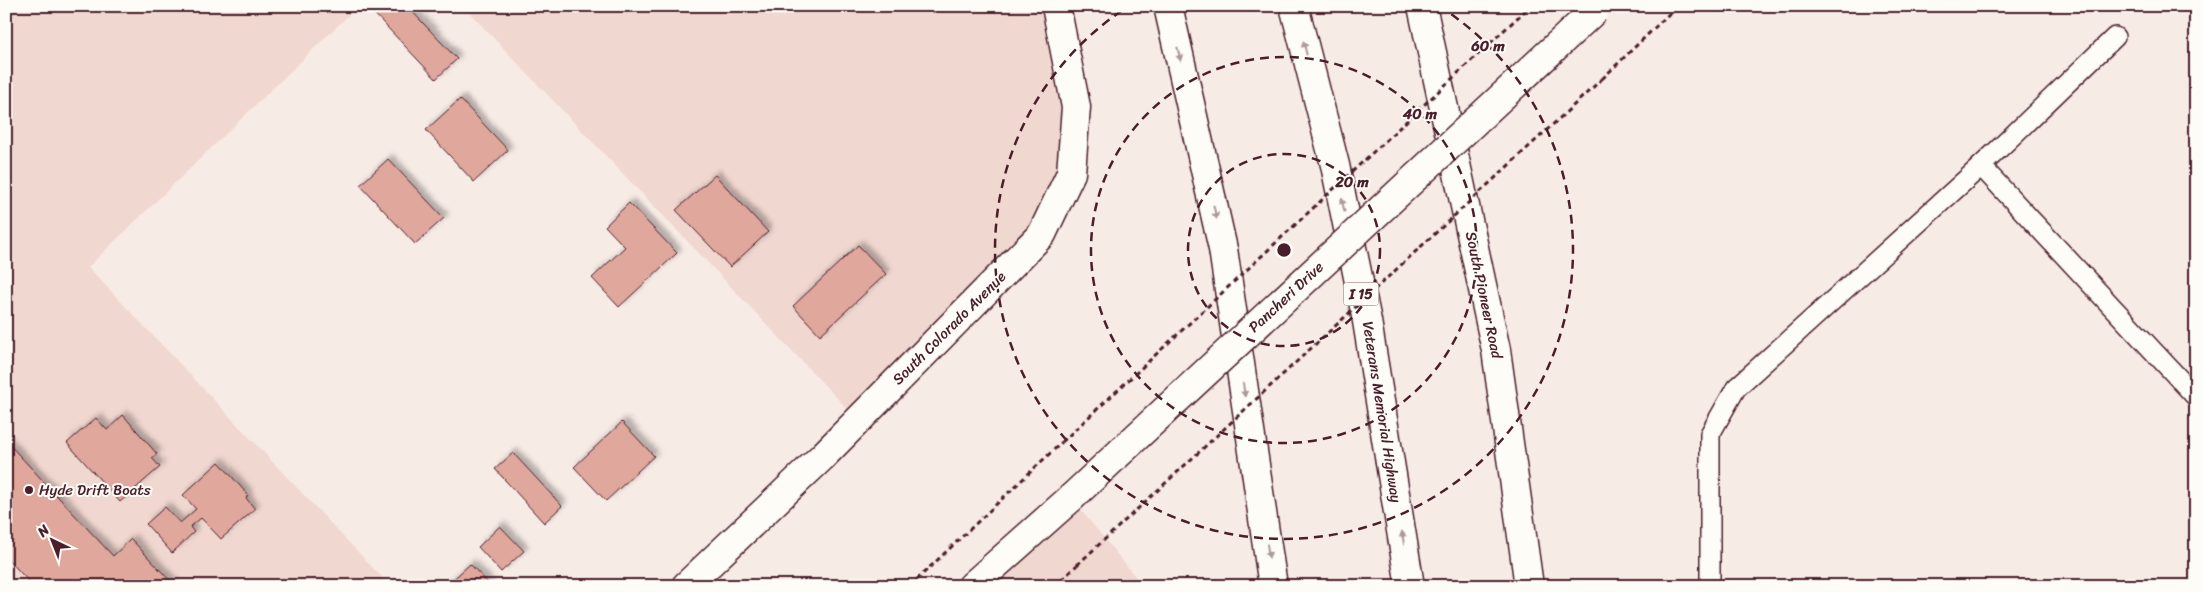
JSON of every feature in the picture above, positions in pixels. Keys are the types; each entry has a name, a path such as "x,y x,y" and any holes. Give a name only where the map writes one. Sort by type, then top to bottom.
{"main road":[{"name":"South Colorado Avenue","path":"686,586 822,457 1042,234 1072,173 1076,107 1056,6"},
{"path":"1168,6 1223,249 1273,586"},
{"name":"Veterans Memorial Highway","path":"1294,6 1335,165 1367,321 1410,586"},
{"name":"South Pioneer Road","path":"1422,6 1496,350 1530,586"},
{"name":"Pancheri Drive","path":"972,586 1071,498 1597,8"}],"lane":[{"path":"1710,586 1710,434 1736,388 1981,166 2115,37"},
{"path":"1981,166 2196,396"}],"path":[{"path":"910,586 1530,6"},
{"path":"1054,586 1602,79 1678,6"}],"shaded area":[{"path":"6,6 358,6 88,267 390,586 6,586"},
{"path":"463,6 1056,6 1076,107 1042,234 858,420"},
{"path":"1071,498 1143,586 972,586"}],"building":[{"path":"370,6 407,6 457,59 436,79 369,8"},
{"path":"460,99 508,150 474,182 426,130"},
{"path":"388,159 444,218 415,244 360,185"},
{"path":"715,175 768,232 730,267 676,210"},
{"path":"629,203 677,253 619,307 592,278 625,247 605,226"},
{"path":"858,245 886,274 820,335 793,306"},
{"path":"123,415 157,454 152,458 160,467 120,502 67,443 96,418 107,430"},
{"path":"622,422 654,456 606,501 574,467"},
{"name":"Hyde Drift Boats","path":"6,441 113,556 131,539 175,586 33,586 6,557"},
{"path":"513,453 562,506 544,523 495,469"},
{"path":"219,462 248,495 246,498 255,509 221,539 201,518 190,527 194,532 172,553 146,524 165,507 180,523 196,509 183,495"},
{"path":"500,526 524,551 501,572 478,547"},
{"path":"470,564 491,586 446,586"}],"place":[{"name":"Hyde Drift Boats","path":"29,490"}]}
